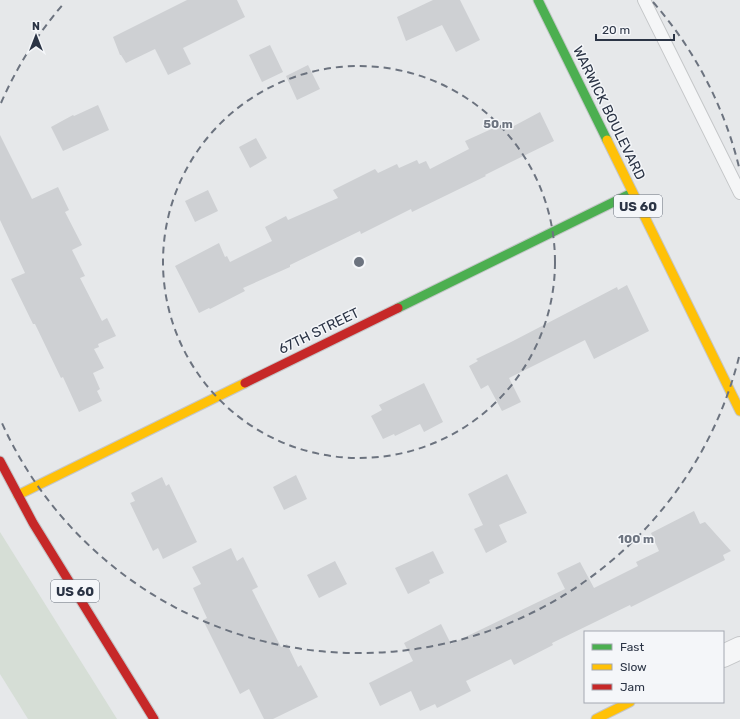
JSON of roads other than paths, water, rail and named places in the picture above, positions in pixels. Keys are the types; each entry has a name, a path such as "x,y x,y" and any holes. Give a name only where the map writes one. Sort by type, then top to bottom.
{"main road":[{"name":"WARWICK BOULEVARD","path":"538,0 740,411"},
{"name":"67TH STREET","path":"18,495 632,193"},
{"name":"US 60","path":"0,461 37,530 154,719"},
{"path":"596,719 628,703"}],"street":[{"path":"724,656 740,648"}],"lane":[{"path":"644,0 740,193"}]}
